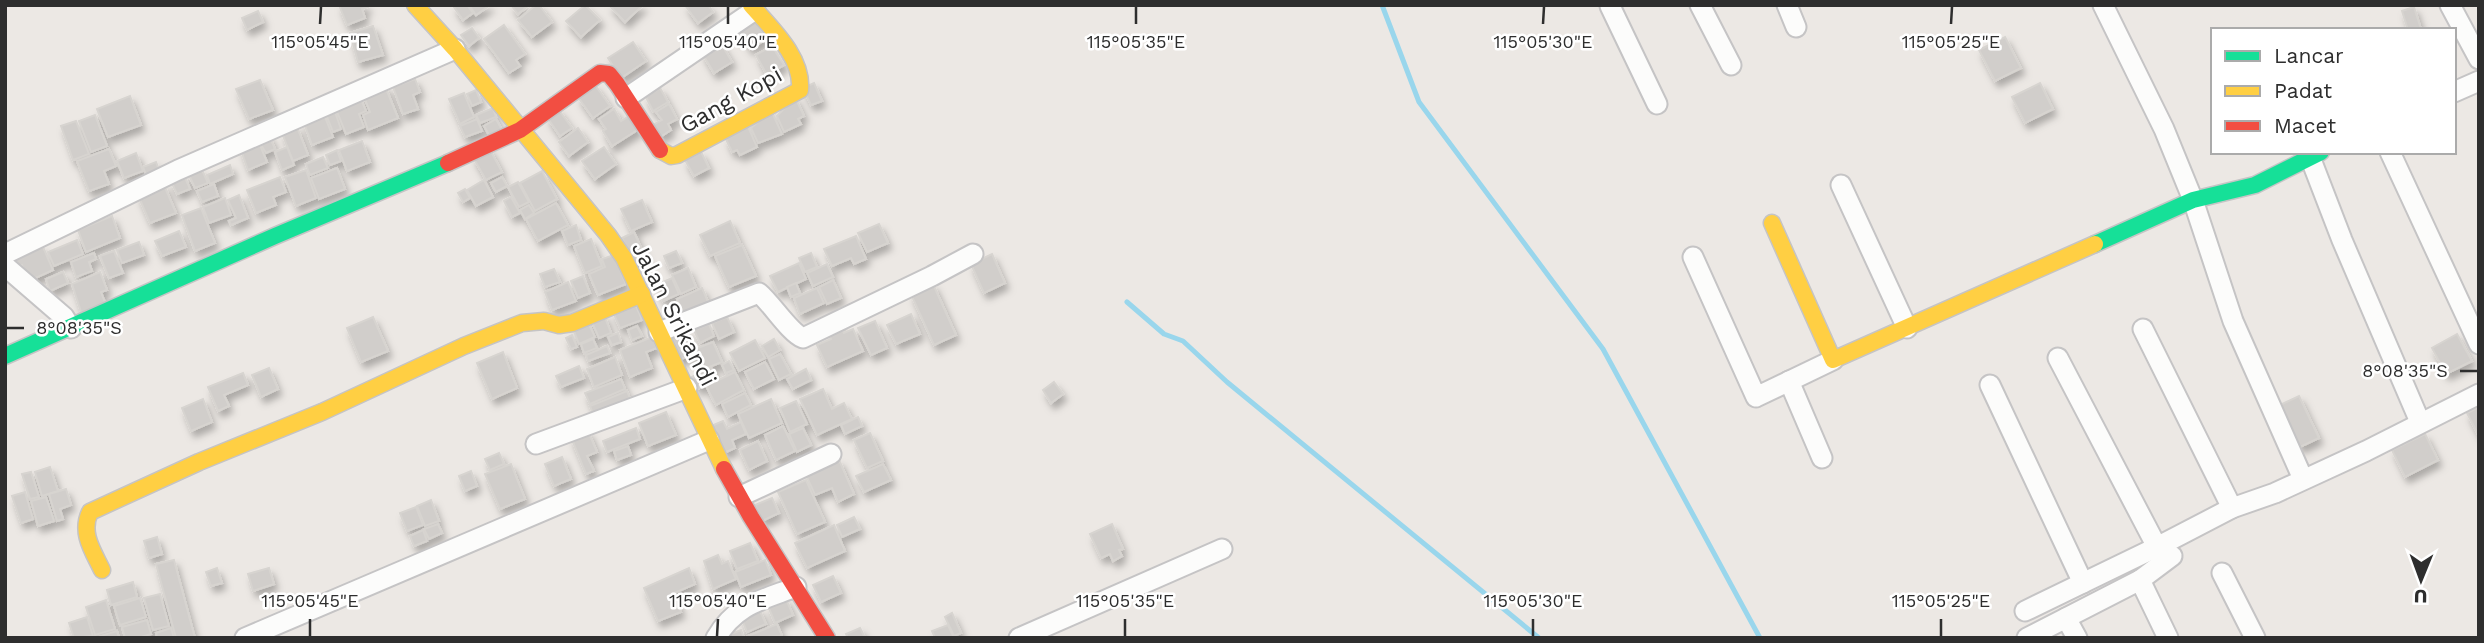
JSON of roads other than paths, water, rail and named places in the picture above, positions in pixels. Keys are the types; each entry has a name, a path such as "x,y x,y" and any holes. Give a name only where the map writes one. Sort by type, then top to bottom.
{"street":[{"name":"Jalan Srikandi","path":"415,5 455,49 624,258 709,440 739,496 827,638"},
{"path":"1612,5 1610,6 1657,104"},
{"path":"1700,5 1731,65"},
{"path":"1787,5 1796,27"},
{"path":"2103,5 2148,93 2193,200 2233,321 2303,479"},
{"path":"2450,5 2479,59"},
{"path":"626,98 753,8"},
{"name":"Gang Kopi","path":"5,356 275,236 486,147 520,130 600,73 609,74 660,150 671,156 677,155 800,90 802,76 790,55 753,8"},
{"path":"5,254 177,170 455,49"},
{"path":"2456,91 2479,81"},
{"path":"2391,154 2479,344"},
{"path":"1693,257 1756,397 2193,200 2255,185 2315,155 2342,240 2420,422"},
{"path":"1841,185 1908,328"},
{"path":"1772,223 1833,360"},
{"path":"659,332 759,293 774,306 795,334 803,338 973,254"},
{"path":"5,266 64,317 71,328"},
{"path":"102,570 85,526 85,519 90,512 200,462 333,407 475,341 522,323 572,323 642,294"},
{"path":"2143,329 2232,509"},
{"path":"2058,358 2164,552"},
{"path":"1789,382 1822,458"},
{"path":"1990,385 2083,583"},
{"path":"536,444 687,388"},
{"path":"2025,611 2083,583 2164,552 2232,509 2275,493 2479,394"},
{"path":"244,638 709,440"},
{"path":"739,496 831,454"},
{"path":"1019,638 1222,549"},
{"path":"2027,638 2140,580 2164,552"},
{"path":"2222,573 2255,638"},
{"path":"2140,580 2168,638"},
{"path":"716,638 724,625 740,610 796,587"},
{"path":"2066,618 2077,638"}],"waterway":[{"path":"1382,5 1419,102 1603,349 1760,638"},
{"path":"1127,302 1164,334 1183,341 1227,382 1539,638"}]}
